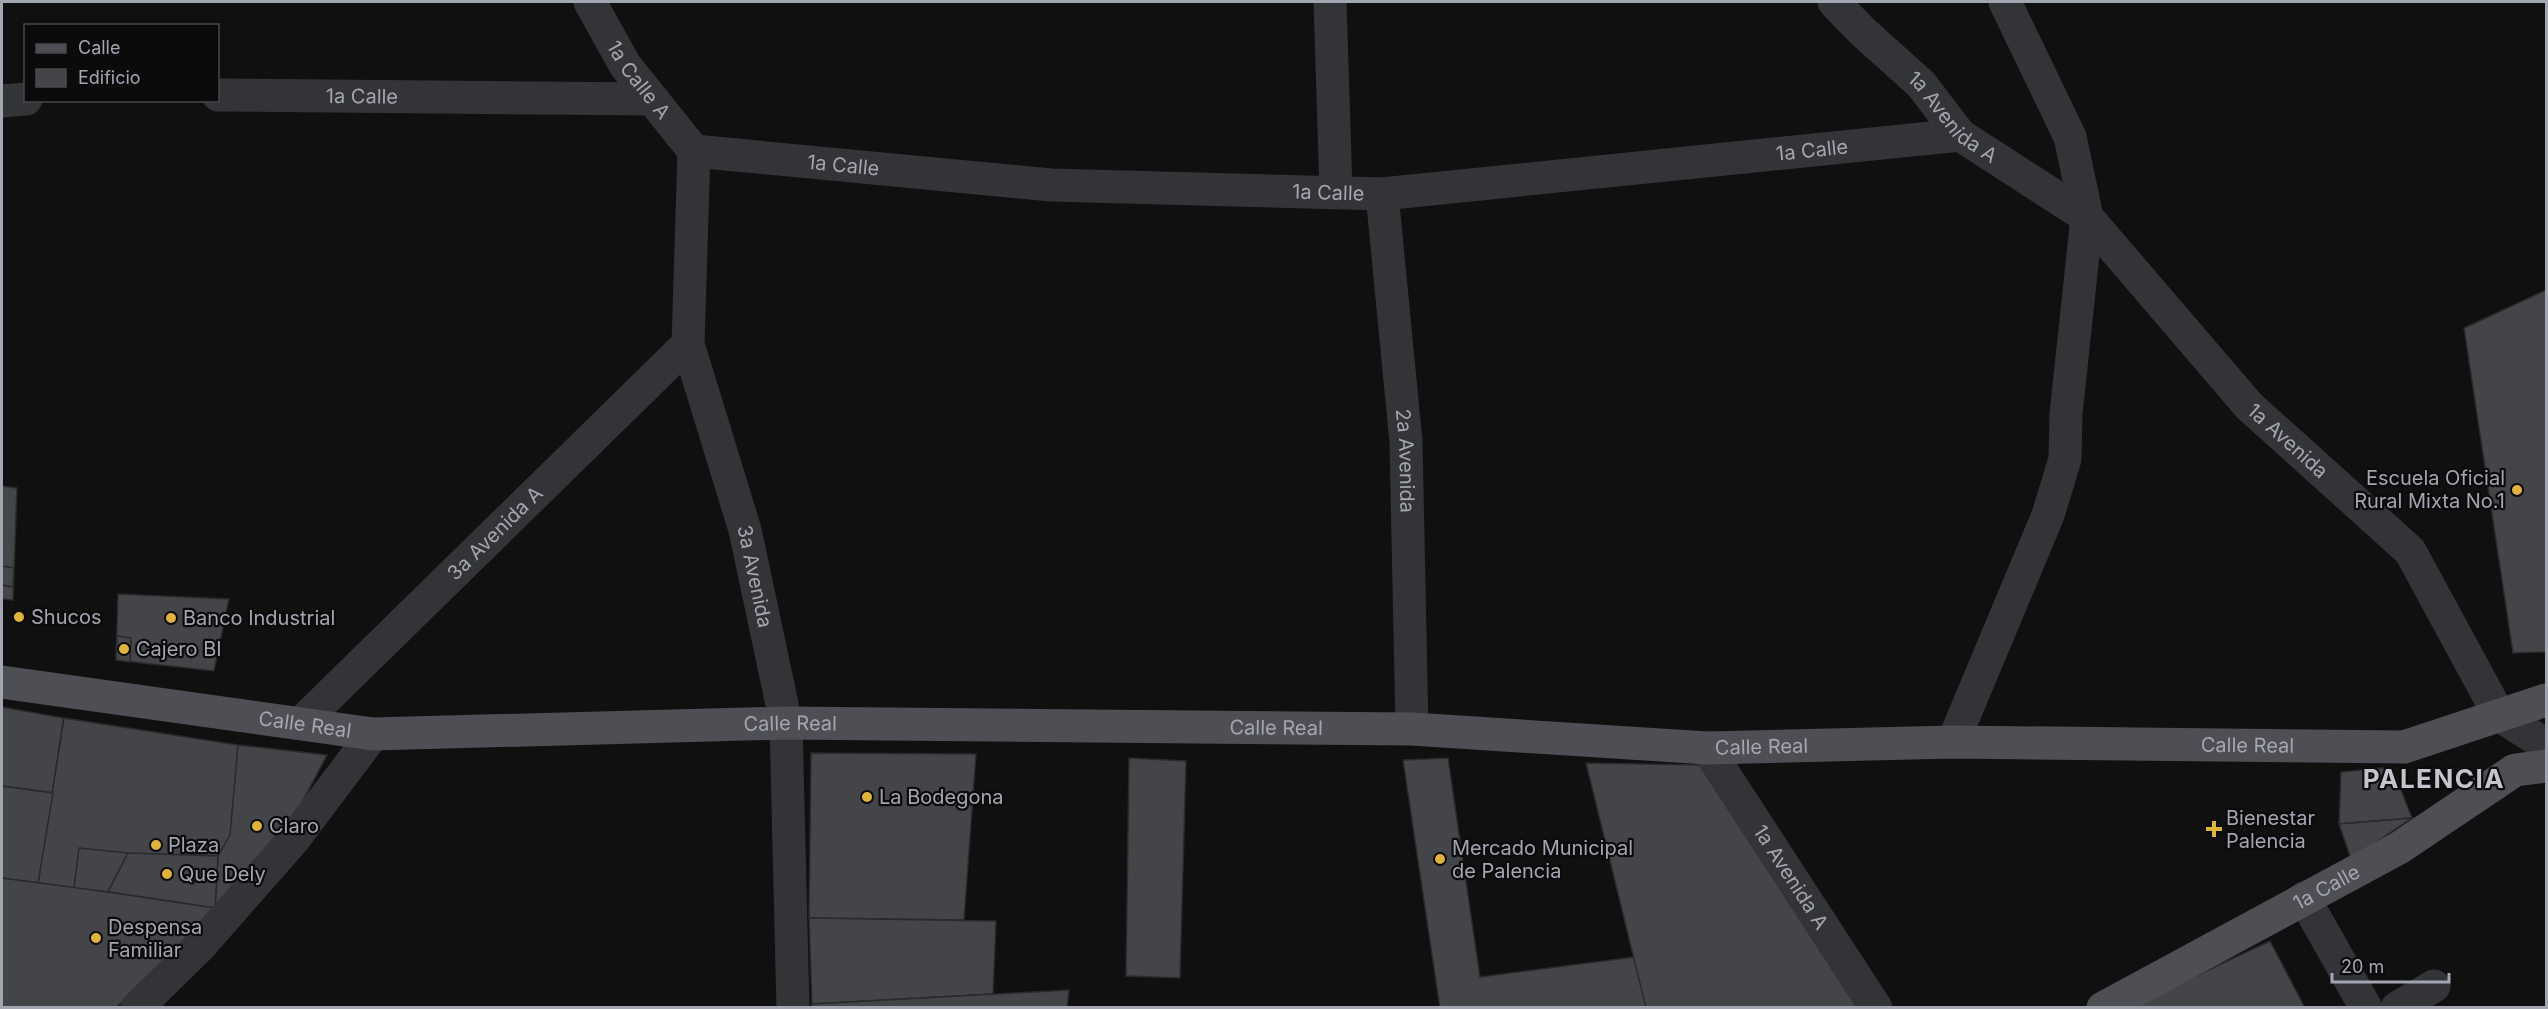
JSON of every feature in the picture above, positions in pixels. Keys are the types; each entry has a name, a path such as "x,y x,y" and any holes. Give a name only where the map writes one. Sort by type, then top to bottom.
{"main road":[{"name":"Calle Real","path":"2,682 302,722 373,734 786,723 1412,729 1707,748 1953,742 2404,747 2547,700"},
{"name":"1a Calle","path":"2103,1008 2399,848 2515,770 2547,766"}],"street":[{"name":"1a Calle A","path":"590,2 625,64 694,151"},
{"path":"1330,2 1336,191"},
{"name":"1a Avenida A","path":"1834,2 1862,31 1921,84 1960,135 2087,217"},
{"name":"1a Avenida","path":"1953,742 2048,515 2065,459 2066,414 2087,217 2070,138 2006,2"},
{"name":"1a Calle","path":"219,95 652,99"},
{"path":"2,100 24,99"},
{"name":"1a Calle","path":"694,151 1051,185 1382,194 1960,135"},
{"name":"3a Avenida","path":"694,151 688,344 746,530 786,723 792,1008"},
{"name":"2a Avenida","path":"1382,194 1406,442 1412,729"},
{"name":"1a Avenida","path":"2087,217 2249,406 2410,551 2499,716"},
{"name":"3a Avenida A","path":"302,722 688,344"},
{"path":"2499,716 2547,745"},
{"path":"137,1008 200,946 294,839 373,734"},
{"name":"1a Avenida A","path":"1707,748 1876,1008"},
{"path":"2304,898 2366,1008"},
{"path":"2397,1008 2434,986"}],"building":[{"name":"Escuela Oficial Rural Mixta No.1","path":"2546,290 2546,652 2513,653 2464,328"},
{"path":"2,486 17,488 13,600 2,599"},
{"path":"2,566 14,568 13,587 2,585"},
{"name":"Banco Industrial","path":"118,594 229,599 214,671 116,660"},
{"name":"Cajero BI","path":"117,636 131,638 130,662 116,660"},
{"path":"2,707 64,718 53,793 2,786"},
{"path":"64,718 94,724 74,888 38,883"},
{"name":"Plaza","path":"64,718 238,745 327,755 299,808 215,908 38,883"},
{"name":"Claro","path":"238,745 327,755 299,808 215,908 218,856 230,835"},
{"path":"811,753 976,754 964,920 809,918"},
{"path":"1129,758 1186,761 1180,978 1126,976"},
{"name":"Mercado Municipal de Palencia","path":"1448,758 1480,977 1634,957 1647,1008 1440,1008 1403,760"},
{"path":"1586,763 1702,765 1858,1008 1646,1008"},
{"path":"2392,767 2412,818 2339,824 2341,772"},
{"path":"2,786 53,793 38,883 2,878"},
{"path":"2412,818 2351,859 2339,824"},
{"path":"79,848 128,853 108,892 74,888"},
{"name":"Que Dely","path":"128,853 218,856 215,908 108,892"},
{"name":"Despensa Familiar","path":"2,878 215,908 166,967 115,1008 2,1008"},
{"path":"809,918 996,921 993,994 812,1004"},
{"path":"2270,941 2305,1008 2127,1008"},
{"path":"1069,990 1067,1008 812,1008 812,1004"}],"place":[{"name":"Escuela Oficial Rural Mixta No.1","path":"2517,490"},
{"name":"Shucos","path":"19,617"},
{"name":"Banco Industrial","path":"171,618"},
{"name":"Cajero BI","path":"124,649"},
{"name":"La Bodegona","path":"867,797"},
{"name":"Claro","path":"257,826"},
{"name":"Bienestar Palencia","path":"2214,829"},
{"name":"Plaza","path":"156,845"},
{"name":"Mercado Municipal de Palencia","path":"1440,859"},
{"name":"Que Dely","path":"167,874"},
{"name":"Despensa Familiar","path":"96,938"}],"district":[{"name":"PALENCIA","path":"2434,778"}]}
